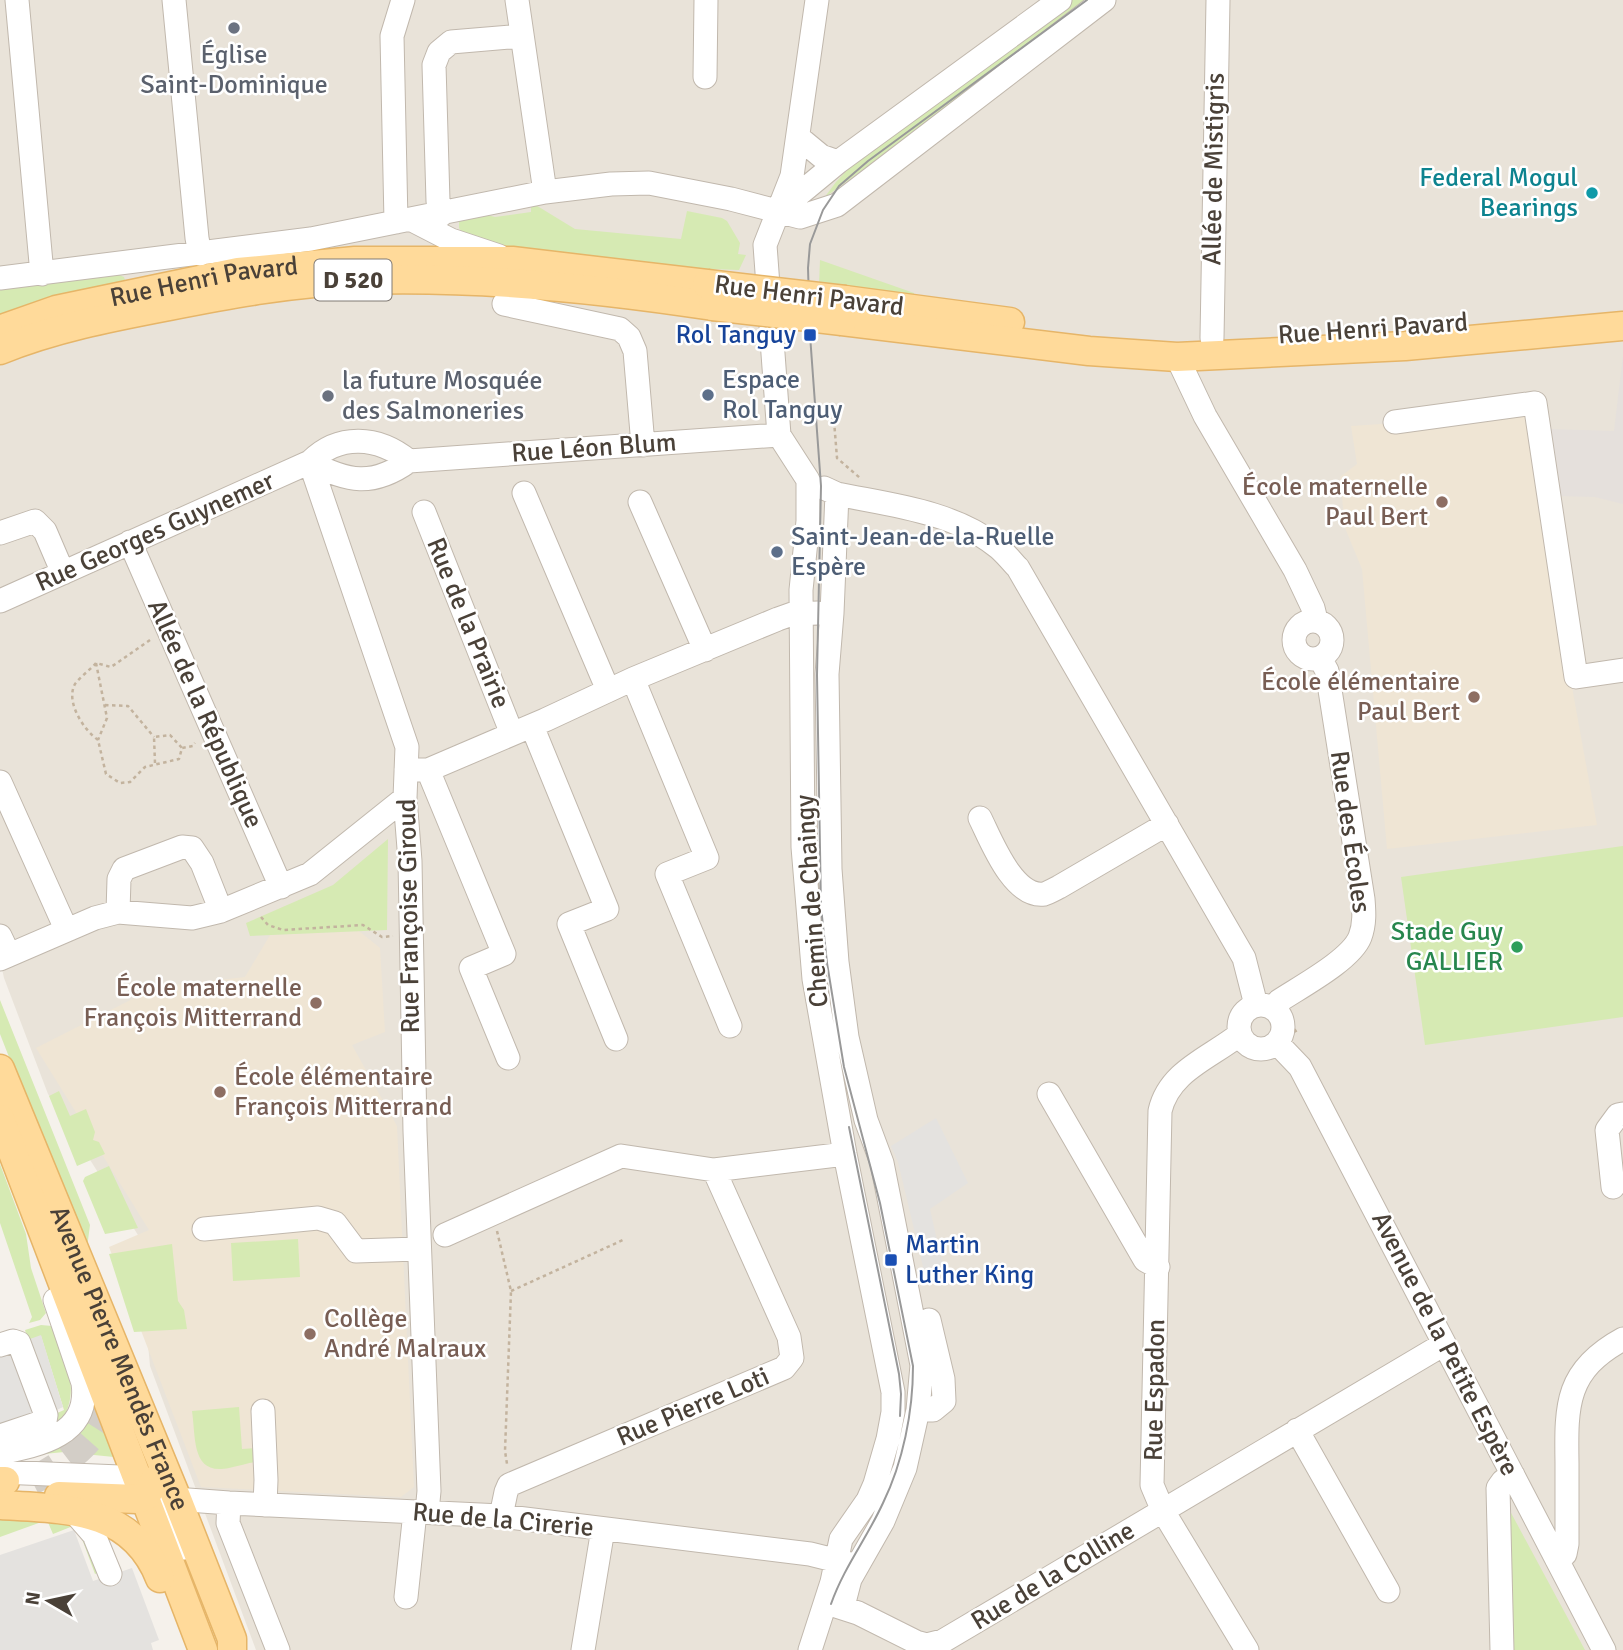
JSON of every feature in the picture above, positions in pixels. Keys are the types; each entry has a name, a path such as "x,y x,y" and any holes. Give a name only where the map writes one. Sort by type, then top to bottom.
{"main road":[{"name":"Rue Henri Pavard","path":"0,329 56,310 238,272 355,261 512,261 710,295"},
{"name":"Rue Henri Pavard","path":"0,350 111,317 240,293 357,280 487,281 710,295 1150,338 1212,338 1509,320 1623,307"},
{"name":"Rue Henri Pavard","path":"844,310 1089,351 1177,357 1405,346 1623,326"},
{"path":"0,370 111,317"},
{"path":"0,1070 96,1352"},
{"name":"Avenue Pierre Mendès France","path":"0,1070 154,1482 203,1650"},
{"name":"Avenue Pierre Mendès France","path":"0,1119 42,1233 154,1482 177,1499 232,1639 232,1650"},
{"path":"1,1487 137,1499 154,1482"},
{"path":"1,1487 74,1512 107,1519 136,1539 152,1558 182,1630 203,1650"}],"street":[{"path":"17,0 42,274"},
{"path":"174,0 197,238 201,254"},
{"path":"404,0 392,37 404,221 512,261"},
{"path":"517,0 545,192"},
{"path":"705,77 706,0"},
{"path":"817,0 792,176 765,245 779,435 808,480 837,494 936,516 979,534 998,547 1018,568 1244,958 1266,1008 1283,1024 1277,1043 1264,1049 1256,1049 1249,1046 1240,1034 1240,1020 1249,1008 1266,1008"},
{"path":"778,211 838,162 1060,0"},
{"name":"Rue Henri Pavard","path":"0,278 311,239 545,192 611,184 649,183 731,199 800,217 837,205 1104,0"},
{"name":"Allée de Mistigris","path":"1212,338 1218,0"},
{"path":"458,243 450,225 449,213 438,201 434,65 439,52 451,42 522,36"},
{"path":"798,137 821,156 838,162"},
{"path":"504,303 620,329 629,337 635,351 643,445"},
{"name":"Rue des Écoles","path":"1177,357 1205,416 1295,570 1316,620 1324,624 1332,637 1331,646 1320,658 1326,671 1364,919 1360,939 1350,951 1266,1008"},
{"path":"1395,422 1535,402 1576,677 1623,670"},
{"name":"Rue Léon Blum","path":"310,462 343,477 367,480 384,477 409,461 779,435"},
{"path":"310,462 323,450 362,440 396,450 409,461"},
{"name":"Rue Georges Guynemer","path":"0,601 310,462"},
{"name":"Rue Françoise Giroud","path":"310,462 417,770 405,798 410,861 418,1249 429,1491 421,1512 406,1597"},
{"name":"Chemin de Chaingy","path":"808,480 808,533 801,590 803,847 809,924 820,1020 893,1392 893,1412 875,1484 868,1500 841,1539 837,1587"},
{"path":"524,494 608,690"},
{"name":"Chemin de Chaingy","path":"837,494 827,674 831,869 837,962 847,1037 866,1120 882,1163 920,1347 922,1378 918,1410 897,1493 837,1587"},
{"path":"640,502 705,650"},
{"name":"Rue de la Prairie","path":"424,512 522,730 607,909 569,924 616,1039"},
{"path":"0,533 35,521 45,531 63,573"},
{"name":"Allée de la République","path":"130,542 281,887"},
{"name":"Rue de la Prairie","path":"417,770 522,730 633,679 778,619 792,614 832,613"},
{"path":"633,679 707,858 667,874 730,1026"},
{"path":"417,770 504,954 471,968 508,1058"},
{"path":"0,782 66,929"},
{"path":"3,950 118,912 192,918 221,911 310,874 405,798"},
{"path":"979,818 1012,879 1021,887 1044,894 1167,824"},
{"path":"118,912 119,879 124,869 182,847 192,848 202,863 221,911"},
{"name":"Rue Espadon","path":"1163,1511 1152,1485 1160,1111 1164,1096 1178,1077 1240,1034"},
{"name":"Avenue de la Petite Espère","path":"1277,1043 1300,1067 1604,1650"},
{"path":"1049,1094 1145,1261 1158,1267"},
{"path":"1613,1187 1607,1130 1618,1115 1623,1114"},
{"path":"444,1234 621,1156 714,1170 845,1154"},
{"name":"Rue Pierre Loti","path":"509,1485 784,1368 792,1358 789,1337 714,1170"},
{"path":"1119,1215 1158,1205"},
{"path":"204,1229 318,1218 335,1223 356,1251 418,1249"},
{"path":"0,1453 55,1438 71,1426 82,1405 83,1383 48,1282 42,1233"},
{"path":"1557,1560 1565,1555 1567,1544 1566,1414 1572,1392 1585,1368 1605,1349 1623,1339"},
{"path":"0,1345 13,1340 19,1343 46,1415 45,1421 0,1436"},
{"name":"Rue de la Colline","path":"837,1587 916,1642 927,1645 943,1641 1444,1343"},
{"path":"262,1411 265,1504"},
{"path":"1297,1430 1388,1591"},
{"path":"1502,1650 1498,1488 1513,1475"},
{"path":"154,1482 223,1650"},
{"path":"501,1516 509,1485"},
{"name":"Rue de la Cirerie","path":"177,1499 501,1516 810,1554 837,1587"},
{"path":"229,1503 228,1523 278,1650"},
{"name":"Rue de la Colline","path":"1163,1511 1247,1650"},
{"path":"74,1512 94,1535 110,1574"},
{"path":"583,1650 603,1529"},
{"path":"810,1650 837,1587"},
{"path":"816,1650 837,1587"}],"path":[{"path":"792,411 832,408 837,458"},
{"path":"96,663 111,667 167,628"},
{"path":"96,663 107,718 98,740 106,774 120,783 130,782 145,767 178,758 181,748"},
{"path":"96,663 74,685 72,702 92,735 98,740"},
{"path":"104,705 128,706 154,737 155,764"},
{"path":"181,748 194,746 200,734 210,726"},
{"path":"154,737 170,735 181,748"},
{"path":"257,913 268,925 283,930 363,925 382,937 396,936"},
{"path":"493,1213 511,1291 505,1451 509,1485"},
{"path":"511,1291 623,1240"}],"shaded area":[{"path":"0,0 1623,0 1623,1650 256,1650 150,1366 138,1235 48,1094 4,978 0,960"},
{"path":"1623,355 1623,504 1595,497 1556,496 1549,429 1614,431"},
{"name":"École élémentaire Paul Bert","path":"1530,414 1545,538 1597,825 1387,849 1362,569 1345,528 1340,477 1357,464 1351,426"},
{"path":"359,931 380,948 385,1032 352,1045 397,1126 414,1487 401,1497 201,1487 109,1247 149,1230 36,1048 156,987 245,977 270,935"},
{"path":"936,1118 968,1183 930,1209 943,1267 924,1271 898,1162 891,1146"},
{"path":"41,1335 63,1407 38,1419 0,1426 0,1350"},
{"path":"74,1530 93,1581 132,1568 159,1640 151,1643 153,1650 0,1650 0,1555"}],"green space":[{"path":"1069,0 1096,0 824,198 851,166"},
{"path":"534,204 575,229 681,239 687,211 722,218 727,221 740,243 738,254 746,255 739,270 712,269 707,275 508,248 464,235 459,228 459,220 483,214 495,217 531,212 531,206"},
{"path":"820,260 914,293 914,296 819,285"},
{"path":"112,272 125,280 0,316 0,288"},
{"path":"388,839 387,930 250,936 246,923 333,885"},
{"name":"Stade Guy GALLIER","path":"1623,846 1623,1017 1425,1045 1401,877"},
{"path":"0,1000 90,1225 87,1248 84,1249 0,1034"},
{"path":"59,1091 70,1116 86,1109 95,1132 93,1140 99,1142 105,1154 77,1166 49,1096"},
{"path":"0,1164 26,1234 31,1268 46,1313 40,1320 29,1323 32,1317 0,1223"},
{"path":"109,1166 138,1228 105,1234 83,1181 85,1177"},
{"path":"298,1239 300,1277 233,1281 231,1243"},
{"path":"172,1244 178,1301 184,1310 187,1329 134,1332 109,1254"},
{"path":"41,1325 52,1326 66,1362 71,1386 67,1410 61,1422 48,1425 53,1415 64,1410 41,1336 28,1340 25,1330"},
{"path":"239,1407 242,1449 256,1448 256,1462 217,1469 208,1466 202,1461 195,1443 192,1411"},
{"path":"88,1411 98,1416 114,1457 64,1452 34,1455"},
{"path":"1510,1511 1585,1650 1514,1650"},
{"path":"0,1512 39,1513 80,1527 102,1571 95,1574 78,1528 73,1526 53,1534 47,1520 0,1537"}],"tunnel":[{"path":"32,1481 66,1460 96,1430 106,1406 105,1384"}],"tram line":[{"path":"831,1604 842,1578 883,1503 896,1471 909,1419 913,1366 880,1203 844,1067 821,907 817,675 821,486 810,335 810,244 823,210 839,186 868,161 1087,0"},
{"path":"849,1127 899,1374 900,1416"}],"place":[{"name":"Église Saint-Dominique","path":"234,28"},
{"name":"Federal Mogul Bearings","path":"1592,193"},
{"name":"Rol Tanguy","path":"810,335"},
{"name":"Espace Rol Tanguy","path":"708,395"},
{"name":"la future Mosquée des Salmoneries","path":"328,396"},
{"name":"École maternelle Paul Bert","path":"1442,502"},
{"name":"Saint-Jean-de-la-Ruelle Espère","path":"777,552"},
{"name":"École élémentaire Paul Bert","path":"1474,697"},
{"name":"Stade Guy GALLIER","path":"1517,947"},
{"name":"École maternelle François Mitterrand","path":"316,1003"},
{"name":"École élémentaire François Mitterrand","path":"220,1092"},
{"name":"Martin Luther King","path":"891,1260"},
{"name":"Collège André Malraux","path":"310,1334"}]}
